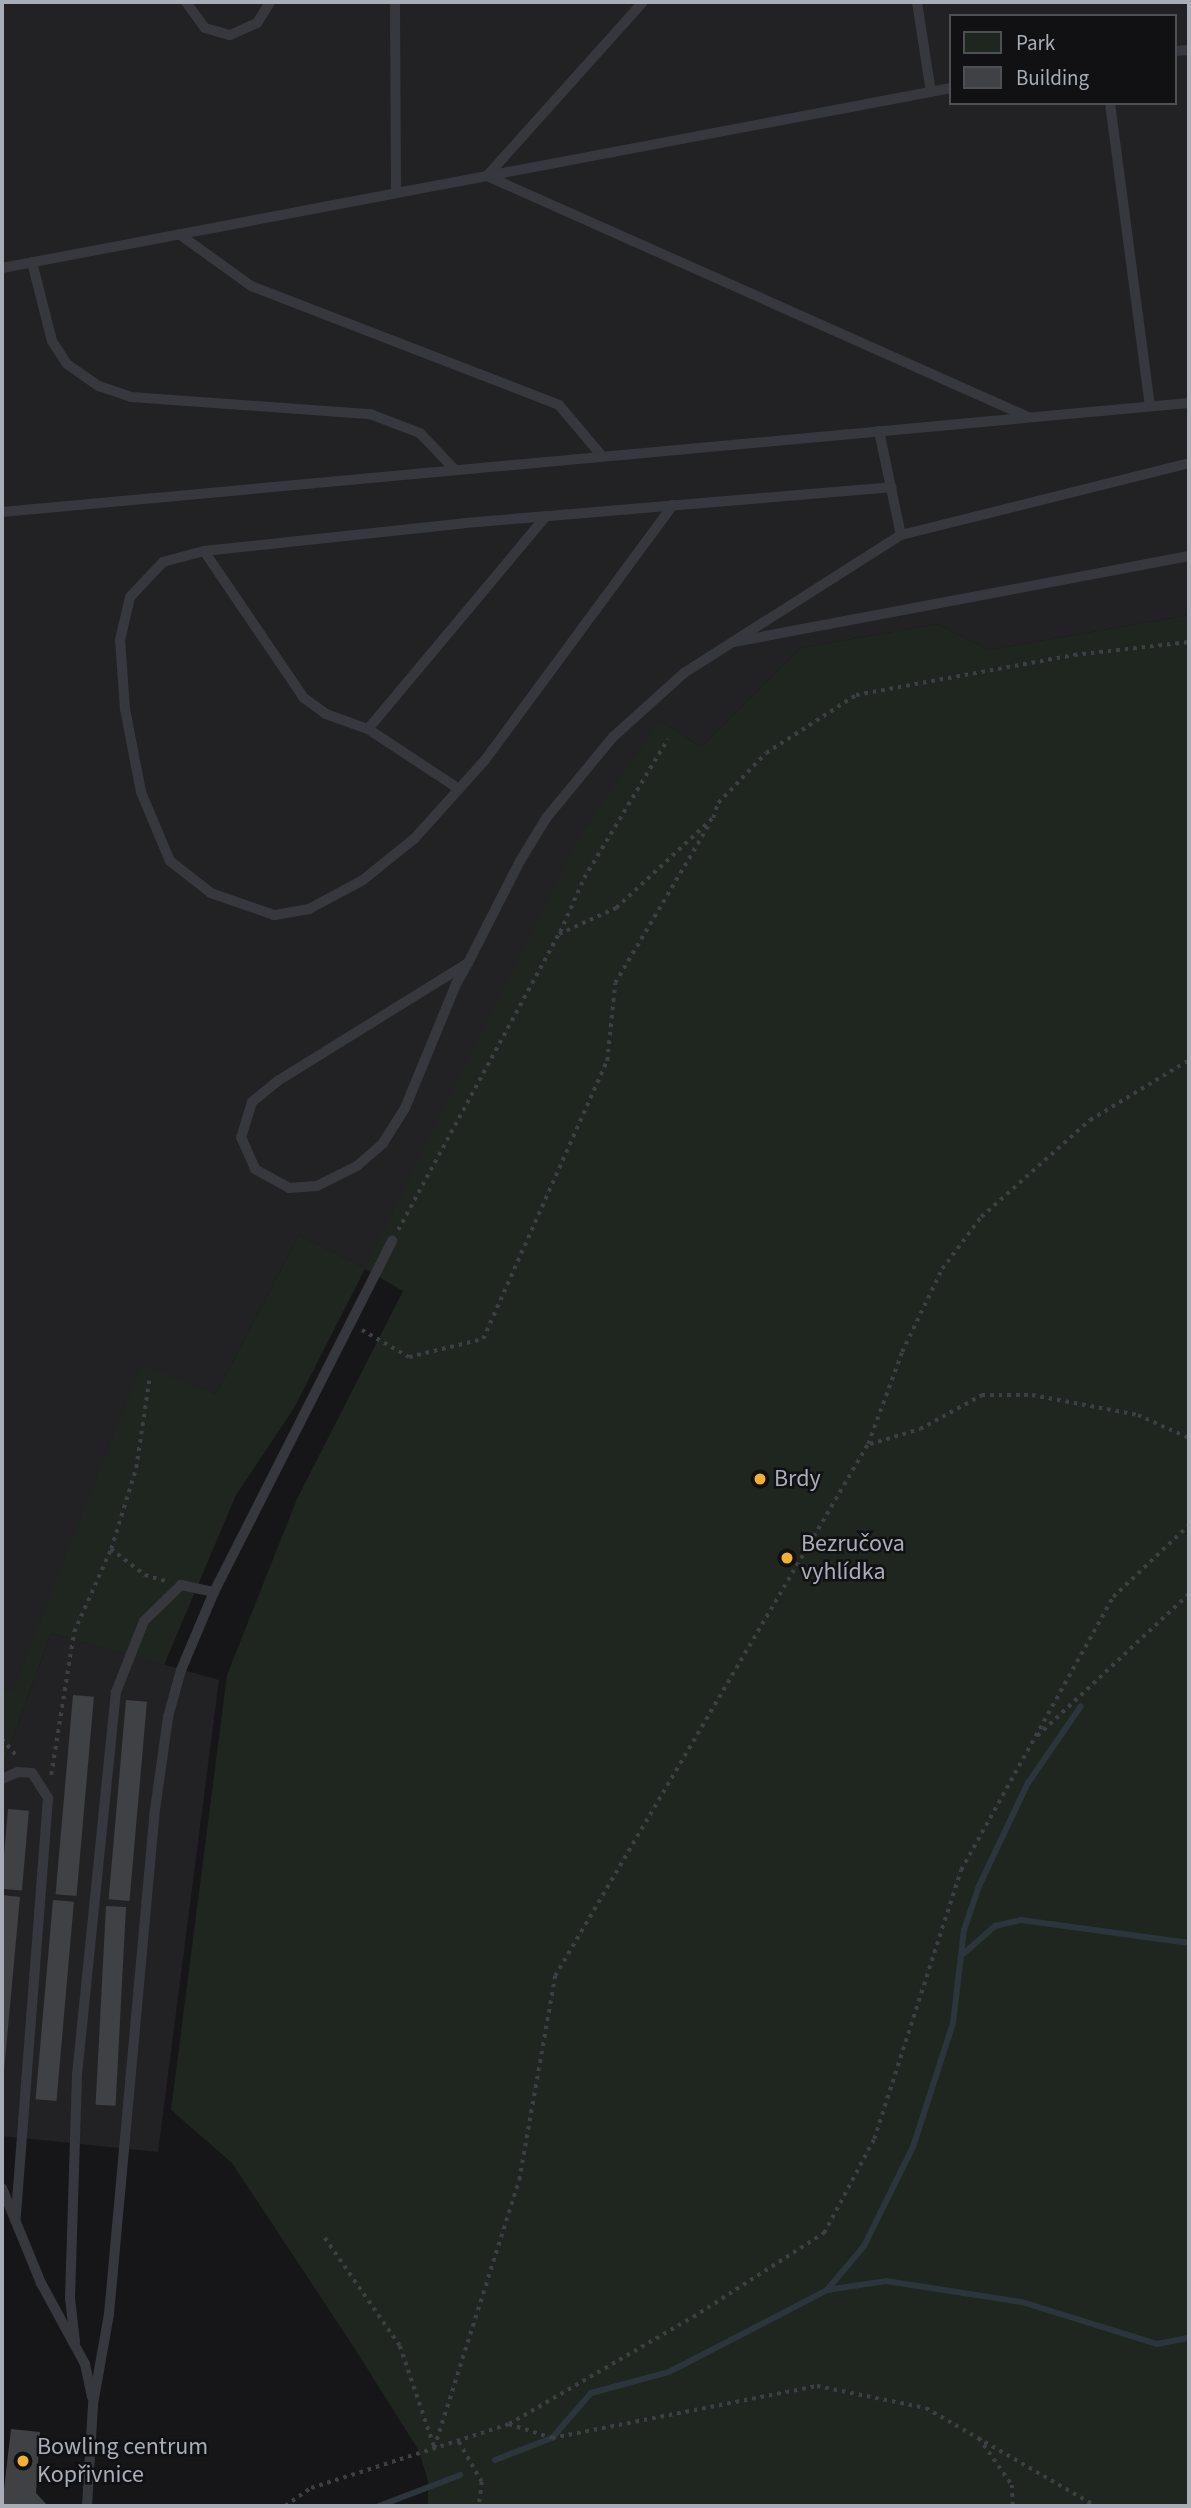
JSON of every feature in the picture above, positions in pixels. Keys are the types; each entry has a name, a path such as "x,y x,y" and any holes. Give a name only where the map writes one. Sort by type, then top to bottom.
{"lane":[{"path":"186,2 205,28 230,35 257,23 270,2"},
{"path":"395,2 396,193"},
{"path":"487,176 643,2"},
{"path":"917,2 931,92"},
{"path":"2,268 950,88"},
{"path":"1110,105 1150,406"},
{"path":"487,176 1029,417"},
{"path":"179,234 251,286 559,405 602,456"},
{"path":"32,262 52,341 66,364 99,386 131,397 370,414 420,433 455,470"},
{"path":"2,512 1189,403"},
{"path":"879,431 901,535"},
{"path":"468,963 279,1080 252,1102 241,1137 255,1169 278,1185 305,1188 341,1176 377,1149 405,1108 468,963 520,861 580,775 646,706 728,643 901,535 1189,463"},
{"path":"673,506 659,531 459,789 397,855 341,894 302,912 274,915 245,909 180,870 157,841 141,792 125,709 120,633 130,597 144,578 163,562 204,551 546,516 891,487"},
{"path":"368,729 546,516"},
{"path":"204,551 304,698 326,714 368,729 459,789"},
{"path":"728,643 1189,556"},
{"path":"88,2506 93,2404 109,2314 167,1728 181,1670 214,1592 392,1241"},
{"path":"93,2404 75,2343 70,2298 77,2075 116,1692 144,1621 181,1585 214,1592"},
{"path":"2,1779 18,1772 32,1773 48,1798 16,2218"},
{"path":"2,2188 41,2283 75,2343"}],"path":[{"path":"351,1324 409,1357 483,1339 607,1061 615,983 713,818 718,803 766,753 856,695 1074,655 1189,642"},
{"path":"392,1241 559,934 584,878 668,739"},
{"path":"559,934 616,908 713,818"},
{"path":"434,2448 519,2180 555,1976 868,1444 902,1352 942,1269 981,1217 1090,1120 1189,1060"},
{"path":"48,1798 74,1632 111,1549 136,1468 149,1381"},
{"path":"868,1444 920,1429 982,1395 1032,1395 1138,1415 1189,1438"},
{"path":"285,2506 312,2488 509,2424 693,2317 824,2233 874,2139 961,1870 1113,1597 1189,1525"},
{"path":"111,1549 145,1575 181,1585"},
{"path":"1032,1740 1189,1594"},
{"path":"325,2238 400,2346 434,2448"},
{"path":"509,2424 552,2438 817,2386 926,2408 978,2437 1044,2481 1096,2506"},
{"path":"978,2437 1012,2485 1013,2506"},
{"path":"459,2442 482,2482 479,2506"}],"shaded area":[{"path":"2,2 1189,2 1189,615 989,650 937,624 801,648 701,747 660,721 365,1268 299,1235 216,1394 141,1366 12,1693 2,1689"},
{"path":"51,1633 219,1680 158,2152 2,2136 2,1768"}],"green space":[{"path":"1189,615 1189,2506 428,2506 428,2481 419,2451 355,2349 232,2163 171,2110 227,1675 297,1499 403,1291 365,1269 294,1408 236,1495 164,1665 51,1633 2,1768 2,1689 12,1692 141,1365 216,1394 299,1235 365,1268 578,839 660,721 701,747 801,648 937,624 989,650"}],"building":[{"path":"73,1695 94,1697 76,1896 56,1894"},
{"path":"126,1700 147,1702 129,1901 109,1899"},
{"path":"8,1809 29,1811 22,1891 2,1889"},
{"path":"2,1895 20,1897 4,2071 2,2071"},
{"path":"53,1900 74,1902 56,2101 36,2099"},
{"path":"106,1906 126,1907 116,2106 96,2105"},
{"name":"Bowling centrum Kopřivnice","path":"11,2429 40,2432 36,2493 48,2506 2,2506"}],"waterway":[{"path":"495,2460 552,2438 591,2393 669,2372 827,2290 864,2246 913,2147 953,2023 964,1930 979,1886 1028,1783 1081,1706"},
{"path":"962,1955 995,1926 1021,1920 1189,1943"},
{"path":"827,2290 886,2281 1022,2302 1157,2344 1189,2338"},
{"path":"379,2506 460,2475"}],"place":[{"name":"Brdy","path":"760,1479"},
{"name":"Bezručova vyhlídka","path":"787,1558"},
{"name":"Bowling centrum Kopřivnice","path":"23,2461"}]}
